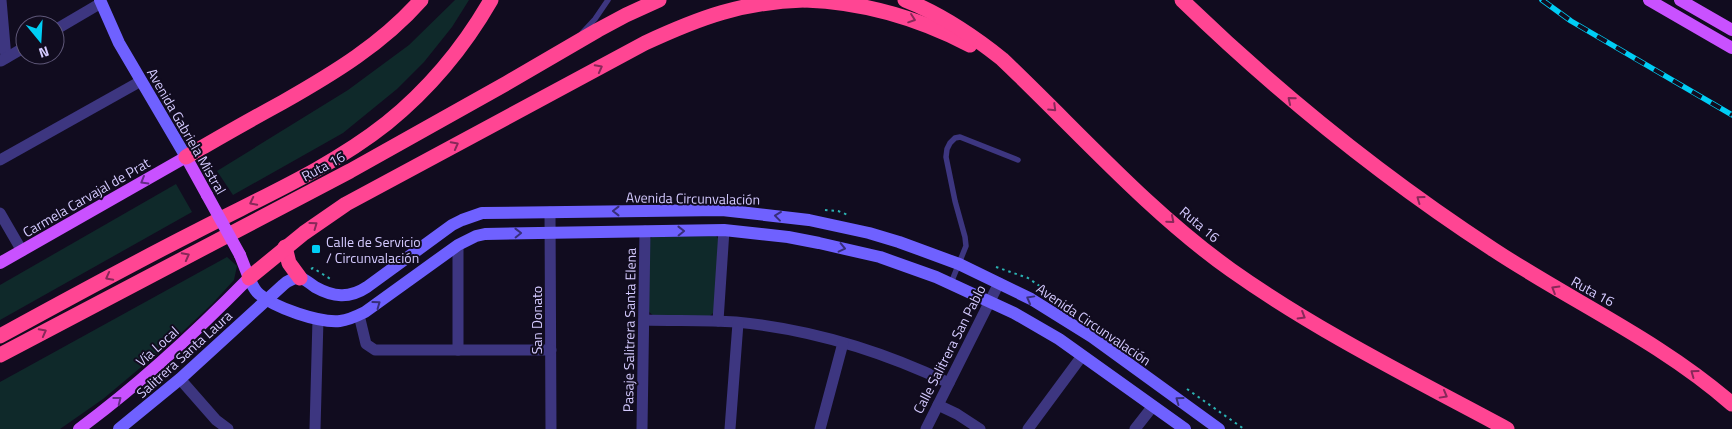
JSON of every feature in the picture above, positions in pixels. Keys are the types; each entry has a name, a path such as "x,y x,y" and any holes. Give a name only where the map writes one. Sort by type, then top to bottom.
{"highway":[{"path":"186,157 340,69 379,41 421,0"},
{"name":"Ruta 16","path":"0,336 303,176 363,140 402,110 435,78 466,40 491,0"},
{"name":"Ruta 16","path":"0,355 350,171 626,15 659,0"},
{"path":"249,278 284,247 346,204 645,43 723,11 764,3 805,0 852,4 908,18 952,36 975,47 1018,74"},
{"name":"Ruta 16","path":"905,0 930,11 985,46 1018,74 1143,195 1230,270 1329,332 1507,429"},
{"name":"Ruta 16","path":"1182,0 1244,59 1351,148 1422,200 1528,272 1656,347 1701,378 1732,404"},
{"path":"284,247 289,263 302,279"}],"main road":[{"path":"1649,0 1732,48"},
{"path":"1680,0 1732,30"},
{"name":"Avenida Gabriela Mistral","path":"186,157 240,255 249,278"},
{"name":"Carmela Carvajal de Prat","path":"0,263 186,157"},
{"name":"Vía Local","path":"79,429 155,368 249,278"}],"street":[{"path":"1,0 3,60 15,53"},
{"path":"65,24 101,1"},
{"name":"Avenida Gabriela Mistral","path":"101,1 119,43 186,157"},
{"path":"0,160 141,81"},
{"name":"Avenida Circunvalación","path":"302,279 330,294 337,296 353,295 462,220 482,213 722,210 780,216 869,233 959,264 999,283 1046,308 1092,337 1219,429"},
{"name":"San Donato","path":"550,212 551,429"},
{"path":"0,213 22,251"},
{"path":"718,321 724,230"},
{"path":"249,278 256,291 267,299 295,312 318,319 339,322 359,315 458,245 476,236 494,233 724,230 788,237 851,250 908,266 990,301 1036,326 1082,356 1185,429"},
{"name":"Pasaje Salitrera Santa Elena","path":"642,429 645,231"},
{"path":"458,245 458,350"},
{"path":"267,299 286,282 302,279"},
{"name":"Calle Salitrera San Pablo","path":"926,429 999,283"},
{"name":"Salitrera Santa Laura","path":"119,429 180,379 267,299"},
{"path":"359,315 365,341 368,347 372,349 551,350"},
{"path":"315,429 318,319"},
{"path":"644,320 718,321 792,330 843,343 899,361 949,383"},
{"path":"730,429 738,323"},
{"path":"820,429 843,343"},
{"path":"1028,429 1082,356"},
{"path":"180,379 216,420 228,429"},
{"path":"938,404 980,429"},
{"path":"1135,429 1153,406"}],"lane":[{"path":"549,59 584,31 608,0"},
{"path":"951,283 966,246 946,157 950,143 955,138 960,137 1018,160"}],"path":[{"path":"819,209 838,211 856,217"},
{"path":"991,265 1028,278 1076,312"},
{"path":"302,279 313,268 334,281"},
{"path":"1180,384 1244,429"}],"green space":[{"path":"455,0 469,0 452,27 424,62 397,89 343,133 233,195 217,171 348,90 409,45"},
{"path":"176,184 192,212 0,320 0,285"},
{"path":"716,236 720,241 715,311 710,316 655,317 648,311 649,240 652,237"},
{"path":"227,257 237,266 234,280 177,337 103,399 60,429 0,429 0,382"}],"railway":[{"path":"1542,0 1571,21 1732,115"}],"place":[{"name":"Calle de Servicio / Circunvalación","path":"316,249"}]}
